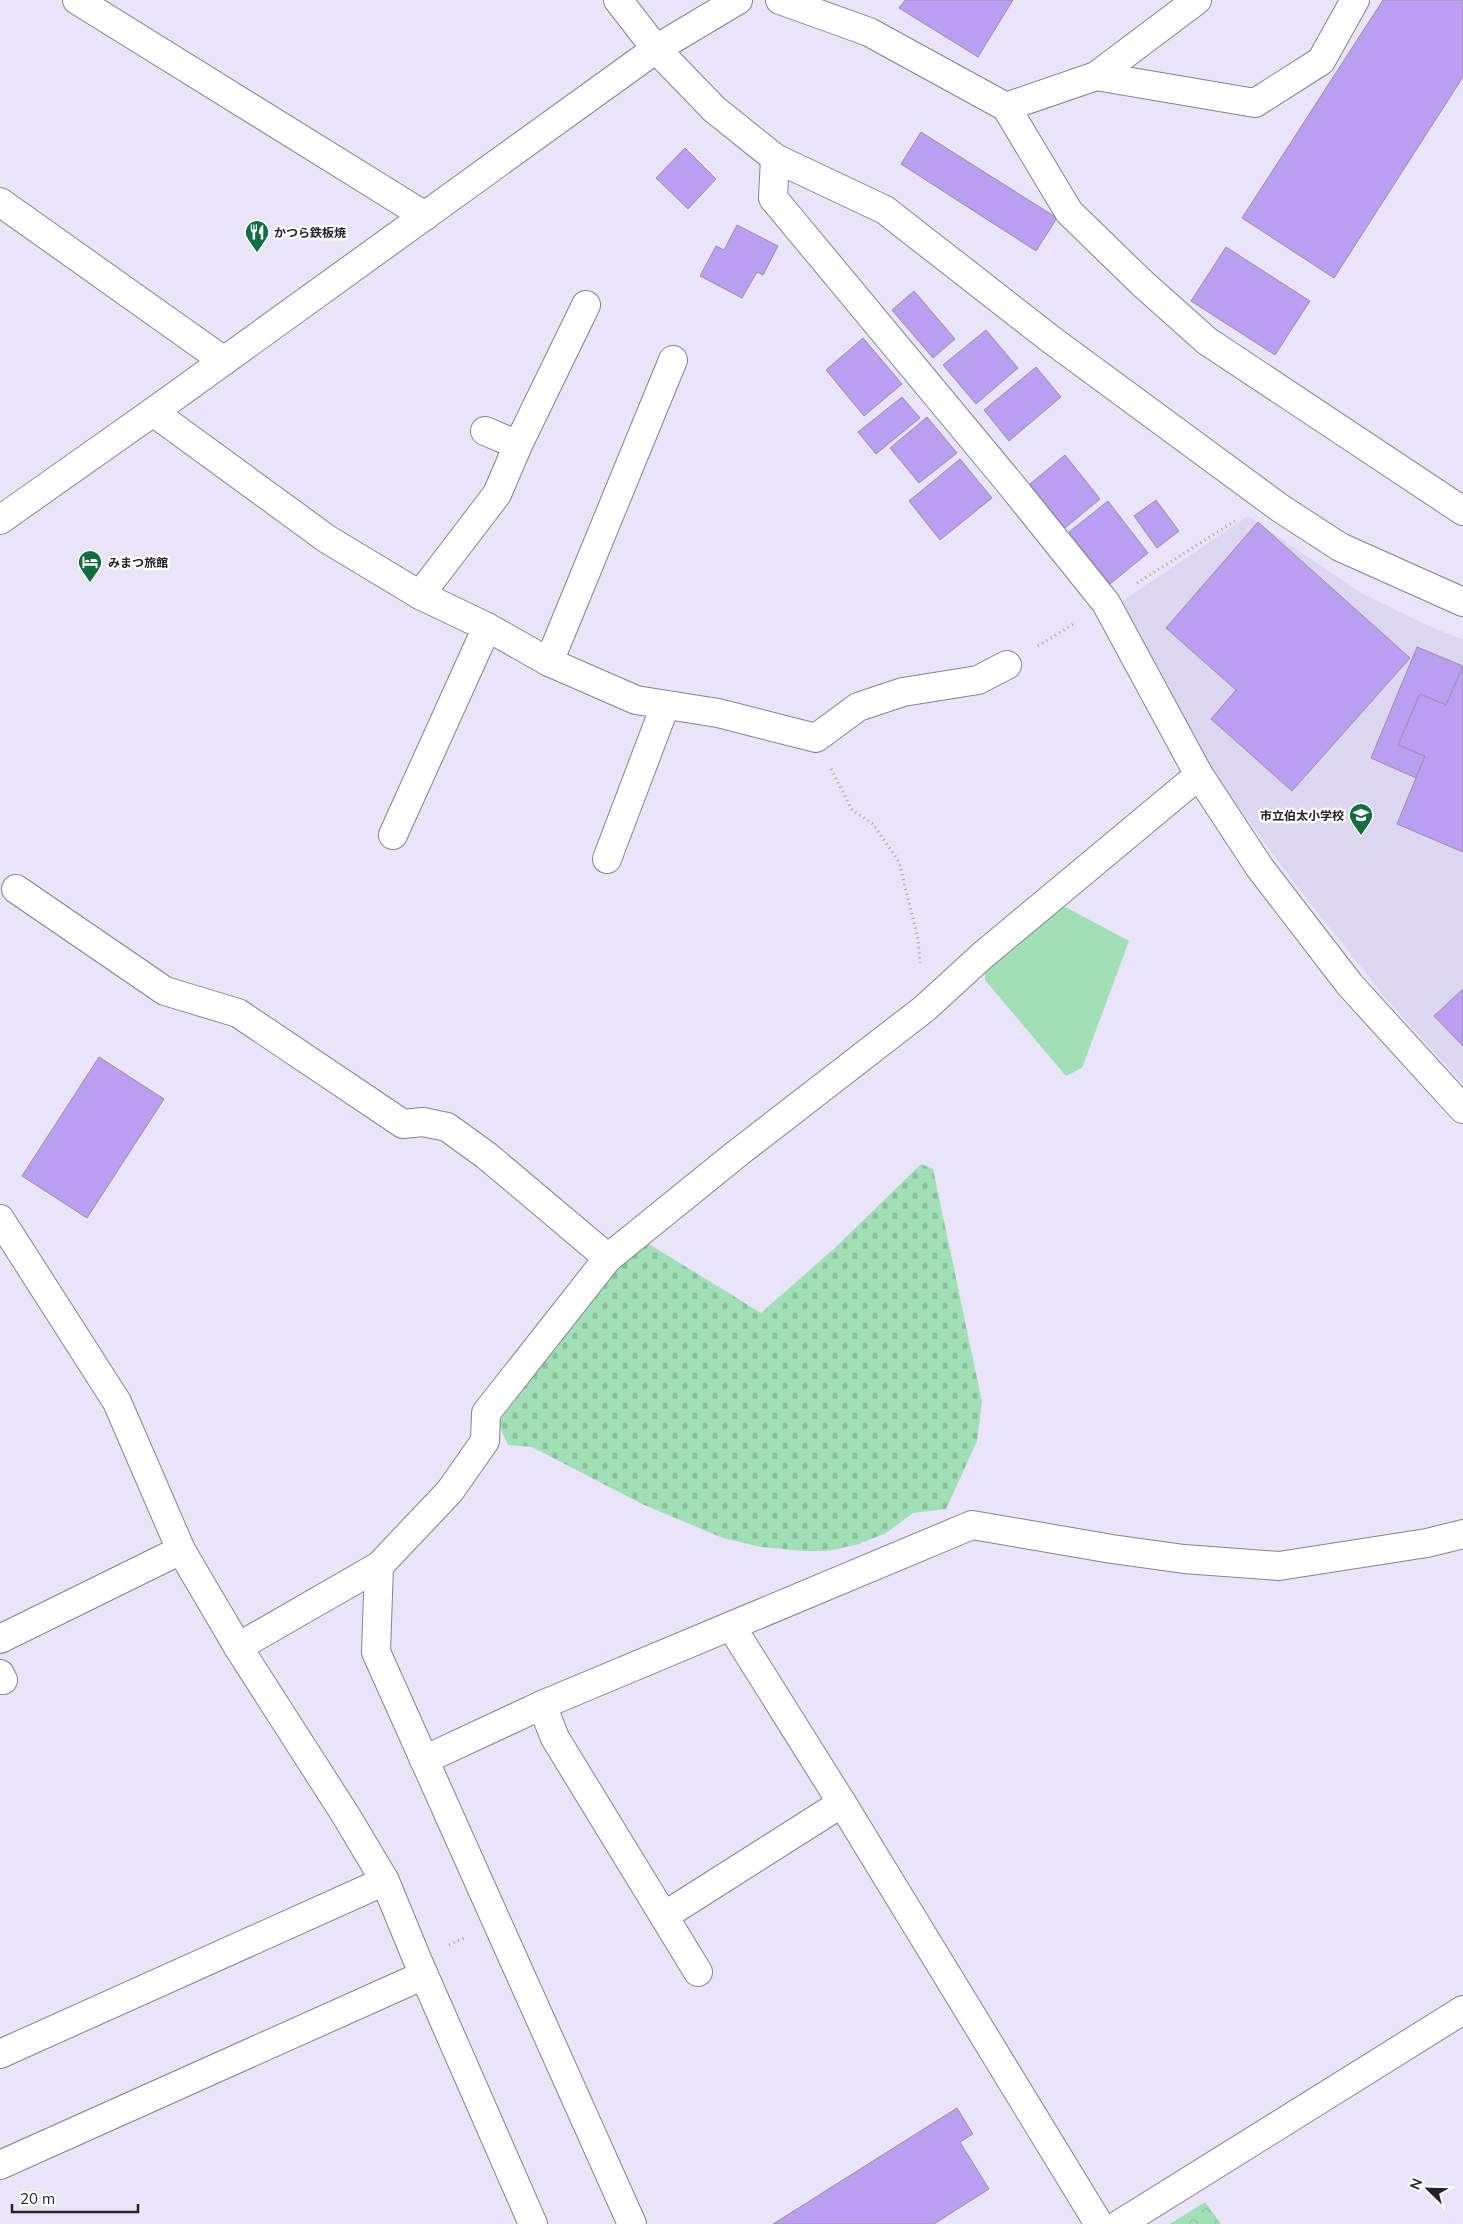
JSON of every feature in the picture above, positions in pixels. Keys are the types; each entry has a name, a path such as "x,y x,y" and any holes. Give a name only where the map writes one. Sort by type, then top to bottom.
{"street":[{"path":"77,0 425,216"},
{"path":"618,0 656,49 714,109 775,158 885,210 1054,341 1262,494 1340,547 1463,602"},
{"path":"0,520 224,362 656,49 738,0"},
{"path":"780,0 869,32 1006,107 1069,212 1142,283 1206,341 1463,511"},
{"path":"1006,107 1096,76 1196,0"},
{"path":"1096,76 1255,103 1321,61 1355,0"},
{"path":"775,158 773,198 1106,603 1199,775 1260,868 1350,985 1463,1110"},
{"path":"0,202 224,362"},
{"path":"420,595 498,494 518,445 586,305"},
{"path":"548,662 673,360"},
{"path":"153,412 327,540 420,595 487,627 548,662 636,700 718,713 816,738 858,707 903,692 978,680 1008,665"},
{"path":"485,431 518,445"},
{"path":"393,835 487,627"},
{"path":"607,859 665,706"},
{"path":"238,1647 379,1566 450,1491 485,1441 486,1413 608,1258 739,1152 924,1009 983,955 1199,775"},
{"path":"16,889 164,991 238,1013 403,1124 423,1122 447,1128 487,1156 608,1258"},
{"path":"0,1219 117,1402 181,1550 238,1647 340,1805 385,1881 420,1967 533,2224"},
{"path":"424,1760 542,1704 972,1525 1112,1549 1184,1559 1280,1566 1427,1543 1463,1534"},
{"path":"0,1639 181,1550"},
{"path":"379,1566 376,1652 632,2224"},
{"path":"731,1626 842,1802 1099,2224"},
{"path":"542,1704 555,1738 698,1972"},
{"path":"664,1916 842,1802"},
{"path":"0,2054 385,1881"},
{"path":"0,2165 420,1967"},
{"path":"1120,2224 1463,2010"}],"path":[{"path":"1008,665 1246,514 1262,494"},
{"path":"816,738 852,810 874,824 899,862 918,939 924,1009"},
{"path":"420,1967 498,1924"}],"shaded area":[{"name":"市立伯太小学校","path":"1248,516 1361,593 1435,629 1463,639 1463,1084 1394,1008 1299,889 1220,783 1120,603"}],"green space":[{"path":"1056,902 1129,941 1082,1068 1066,1076 985,980 985,964"},
{"path":"921,1164 933,1169 982,1402 977,1441 946,1509 913,1513 886,1533 859,1544 828,1551 761,1547 723,1538 642,1504 532,1447 508,1445 498,1423 626,1253 644,1241 761,1313 837,1246"},
{"path":"1205,2202 1221,2224 1170,2224"}],"building":[{"path":"905,0 1013,0 978,57 899,8"},
{"path":"1383,0 1463,0 1463,77 1334,278 1242,218"},
{"path":"921,132 1057,218 1036,251 901,164"},
{"path":"685,148 716,179 688,209 656,178"},
{"path":"737,225 778,246 763,275 757,272 742,298 700,276 716,246 724,250"},
{"path":"1226,247 1310,301 1275,355 1191,301"},
{"path":"914,291 955,339 933,358 892,310"},
{"path":"986,330 1018,368 976,404 943,365"},
{"path":"863,338 902,384 864,416 826,370"},
{"path":"1036,367 1061,397 1009,441 984,410"},
{"path":"902,397 920,418 876,454 858,432"},
{"path":"927,417 957,453 919,483 890,448"},
{"path":"1065,455 1100,499 1065,528 1030,484"},
{"path":"960,459 992,498 940,540 909,501"},
{"path":"1156,500 1179,531 1157,548 1134,516"},
{"path":"1108,501 1148,553 1110,584 1069,532"},
{"path":"1258,522 1410,658 1292,791 1211,719 1236,690 1166,628"},
{"path":"1417,647 1463,666 1446,705 1420,694 1398,745 1425,756 1416,778 1371,758"},
{"path":"1463,666 1463,852 1397,824 1425,756 1398,745 1420,694 1446,705"},
{"path":"1463,989 1463,1046 1434,1016"},
{"path":"99,1057 164,1099 87,1218 22,1176"},
{"path":"957,2108 973,2134 960,2142 989,2189 934,2224 773,2224"}],"place":[{"name":"かつら鉄板焼","path":"257,253"},
{"name":"みまつ旅館","path":"90,583"},
{"name":"市立伯太小学校","path":"1361,836"}]}
